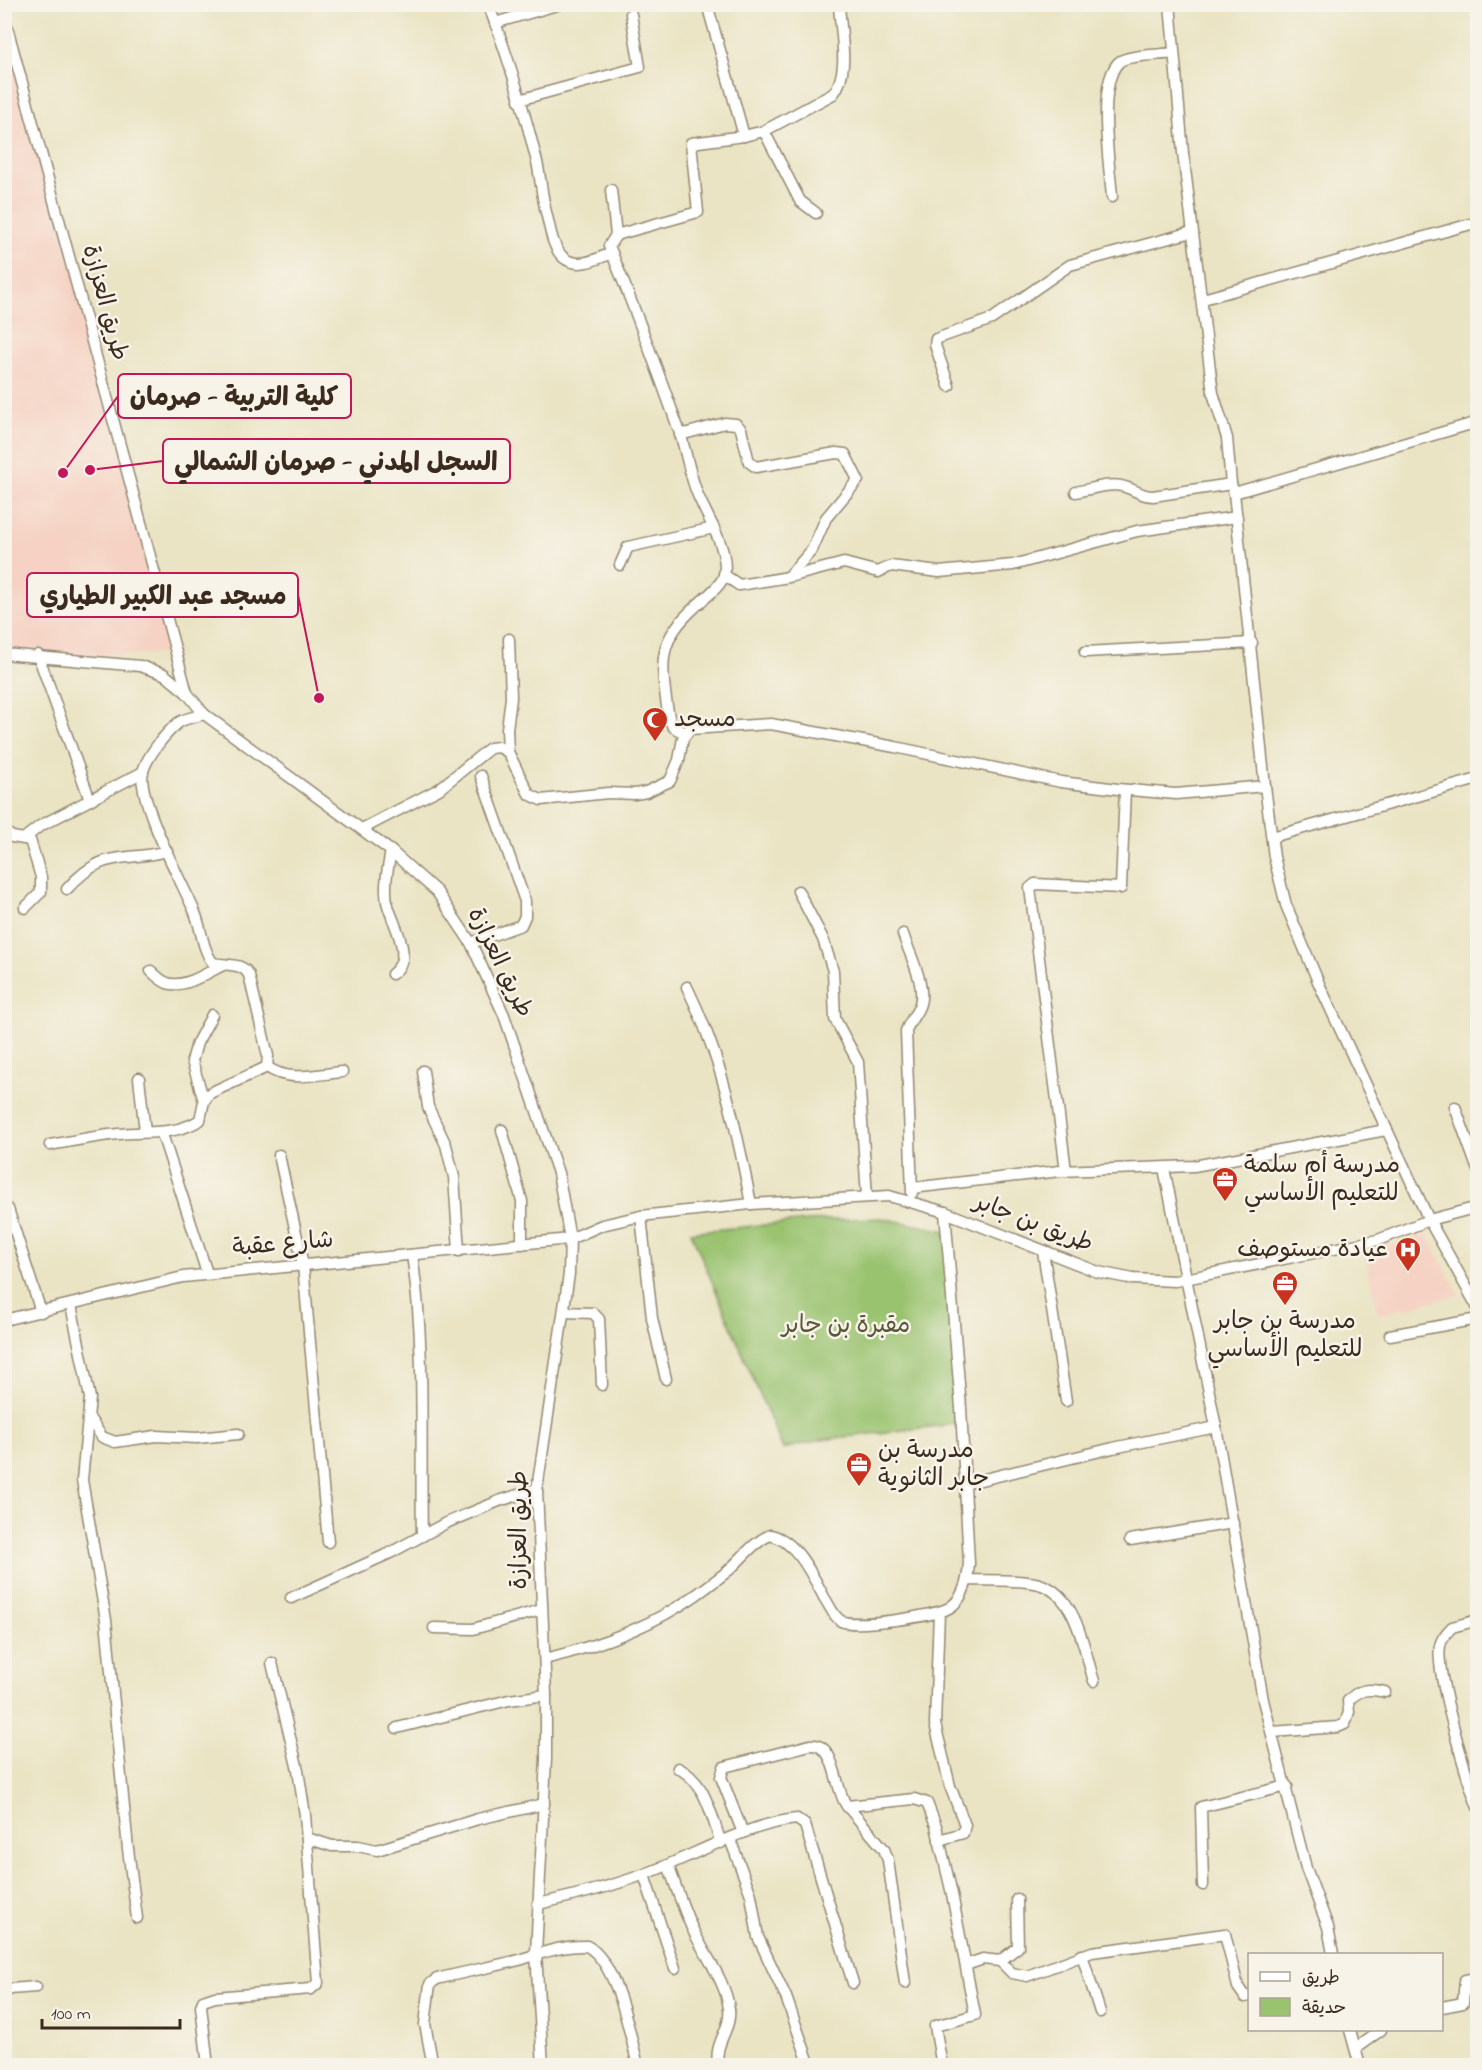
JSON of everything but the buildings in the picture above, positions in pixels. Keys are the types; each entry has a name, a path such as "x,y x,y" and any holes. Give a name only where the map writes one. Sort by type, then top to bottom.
{"street":[{"path":"488,4 539,170 540,193 554,242 562,257 572,263 588,262 612,253"},
{"path":"495,23 560,4"},
{"path":"707,4 744,136"},
{"path":"616,235 698,212 691,143 764,131 833,94 840,86 843,70 838,4"},
{"path":"1170,4 1192,232 1203,299 1213,393 1227,438 1252,643 1265,786 1272,837 1286,905 1386,1130 1429,1220 1478,1308"},
{"path":"519,100 640,67 632,14"},
{"name":"طريق العزازة","path":"4,16 188,693 204,714 391,851 437,892 471,943 504,1015 558,1173 570,1239 564,1312 537,1489 546,1695 544,1804 536,1953 543,2066"},
{"path":"1112,197 1104,110 1115,67 1124,58 1173,53"},
{"path":"764,131 800,201 816,213"},
{"path":"611,190 616,235 609,246 680,435 696,492 714,528 724,575 720,583 688,612 664,647 663,676 670,723 676,730 686,732 690,729 711,727 771,724 1061,782 1125,790 1176,794 1265,786"},
{"path":"1203,299 1478,222"},
{"path":"949,386 935,345 936,339 992,319 1071,265 1192,232"},
{"path":"1076,492 1112,485 1124,486 1137,493 1153,496 1232,488 1478,422"},
{"path":"680,435 725,423 736,424 741,429 748,462 756,467 836,453 845,454 858,480 826,518 812,550 789,577"},
{"path":"724,575 739,585 789,577 844,563 878,572 891,566 939,572 1013,565 1137,531 1237,517"},
{"path":"620,565 628,547 714,528"},
{"path":"509,639 511,698 507,729 508,752 529,794 541,800 608,793 646,792 670,781 679,760 686,732"},
{"path":"1085,652 1252,643"},
{"path":"4,654 38,655 147,667 164,674 188,693"},
{"path":"38,655 90,800"},
{"path":"204,714 180,722 160,742 143,772 144,794 167,851 201,923 207,956 213,963 236,965 246,969 249,975 268,1056 267,1067"},
{"path":"362,830 440,789 483,752 499,747 508,752"},
{"path":"4,831 12,837 26,837 40,826 143,772"},
{"path":"471,943 520,925 525,916 525,901 481,776"},
{"path":"1272,837 1478,779"},
{"path":"1066,1171 1030,888 1035,884 1121,888 1125,790"},
{"path":"25,908 41,892 41,877 30,840 26,837"},
{"path":"67,889 85,869 103,861 167,851"},
{"path":"391,851 386,882 387,902 400,939 403,958 398,970 392,974"},
{"path":"798,891 823,939 833,971 835,1019 858,1062 867,1196"},
{"path":"903,934 920,984 921,995 919,1008 906,1030 913,1202"},
{"path":"151,971 167,983 179,983 193,980 223,965"},
{"path":"687,987 719,1059 751,1204"},
{"path":"50,1145 145,1132 162,1134 200,1120 204,1101 192,1061 197,1043 212,1015"},
{"path":"267,1067 279,1075 295,1077 342,1072"},
{"path":"204,1101 216,1090 267,1067"},
{"path":"423,1071 428,1107 446,1145 454,1178 459,1251"},
{"path":"139,1078 145,1132"},
{"path":"1455,1107 1478,1170"},
{"path":"502,1130 522,1202 522,1244"},
{"path":"912,1188 1066,1171 1164,1168 1224,1162 1386,1130"},
{"path":"162,1134 207,1273"},
{"path":"279,1155 303,1265 328,1542"},
{"path":"1164,1168 1216,1427 1263,1700 1287,1786 1306,1869 1328,1927 1333,1953"},
{"name":"طريق بن جابر","path":"570,1239 602,1225 641,1216 751,1204 867,1196 889,1197 945,1212 1114,1276 1187,1281 1378,1240 1429,1220 1478,1207"},
{"path":"8,1209 41,1312"},
{"path":"545,1659 608,1641 645,1624 693,1597 728,1571 762,1538 770,1535 788,1543 813,1577 833,1614 841,1621 854,1624 939,1612 951,1607 968,1580 961,1408 945,1212"},
{"path":"641,1216 652,1318 666,1379"},
{"name":"شارع عقبة","path":"4,1320 207,1273 570,1239"},
{"path":"1043,1251 1066,1401"},
{"path":"412,1255 419,1304 421,1347 422,1536"},
{"path":"71,1305 90,1398 90,1419 82,1459 82,1480 106,1620 128,1849 137,1918"},
{"path":"564,1312 593,1313 599,1319 602,1385"},
{"path":"1390,1335 1478,1319"},
{"path":"90,1419 102,1437 115,1442 156,1436 197,1437 238,1434"},
{"path":"964,1484 1113,1448 1216,1427"},
{"path":"291,1598 489,1505 537,1489"},
{"path":"1130,1540 1233,1523"},
{"path":"968,1580 1041,1584 1060,1596 1076,1624 1094,1681"},
{"path":"434,1628 473,1629 541,1610"},
{"path":"939,1612 935,1724 950,1786 965,1825 963,1833 939,1840"},
{"path":"1478,1620 1452,1627 1440,1644 1439,1656 1445,1692 1478,1807"},
{"path":"208,2066 201,2006 203,2001 215,1997 310,1989 318,1983 307,1838 298,1770 272,1663"},
{"path":"1272,1732 1338,1727 1345,1724 1349,1712 1348,1701 1355,1694 1363,1690 1385,1692"},
{"path":"397,1728 508,1700 546,1695"},
{"path":"742,1833 721,1777 724,1767 818,1744 826,1749 847,1806 884,1849 888,1860 905,1983"},
{"path":"678,1768 691,1774 699,1784 751,1895 758,1937 786,1997 810,2066"},
{"path":"1203,1885 1201,1807 1287,1786"},
{"path":"847,1806 923,1800 929,1807 939,1840 975,2015 935,2026 942,2066"},
{"path":"307,1838 332,1846 358,1846 377,1850 478,1819 544,1804"},
{"path":"538,1904 589,1892 644,1875 742,1833 791,1820 801,1821 805,1824 853,1983"},
{"path":"668,1865 691,1927 721,1984 729,2008 729,2024 716,2054 719,2066"},
{"path":"644,1875 675,1968"},
{"path":"1000,1961 1018,1947 1017,1899"},
{"path":"966,1965 984,1959 1000,1961 1012,1973 1027,1976 1082,1955 1225,1934 1238,1987 1245,1997 1248,1996"},
{"path":"432,2066 425,2024 430,1984 437,1979 517,1960 536,1953 577,1946 587,1946 595,1950 614,1985 638,2066"},
{"path":"1082,1955 1100,2012"},
{"path":"1443,2007 1463,2003 1465,1980 1478,1977"},
{"path":"4,1994 10,1989 36,1987"},
{"path":"1350,2031 1360,2066"},
{"path":"1356,2048 1380,2031"}],"shaded area":[{"path":"5,16 177,654 5,656"},
{"name":"عيادة مستوصف","path":"1427,1234 1459,1295 1378,1315 1364,1251"}],"green space":[{"name":"مقبرة بن جابر","path":"881,1218 946,1231 962,1423 821,1440 783,1449 691,1232 808,1221"}],"place":[{"name":"السجل المدني - صرمان الشمالي","path":"90,470"},
{"name":"كلية التربية - صرمان","path":"63,473"},
{"name":"مسجد عبد الكبير الطياري","path":"319,698"},
{"name":"مسجد","path":"655,743"},
{"name":"مدرسة أم سلمة للتعليم الأساسي","path":"1225,1203"},
{"name":"عيادة مستوصف","path":"1408,1273"},
{"name":"مدرسة بن جابر للتعليم الأساسي","path":"1285,1307"},
{"name":"مدرسة بن جابر الثانوية","path":"859,1488"}]}
